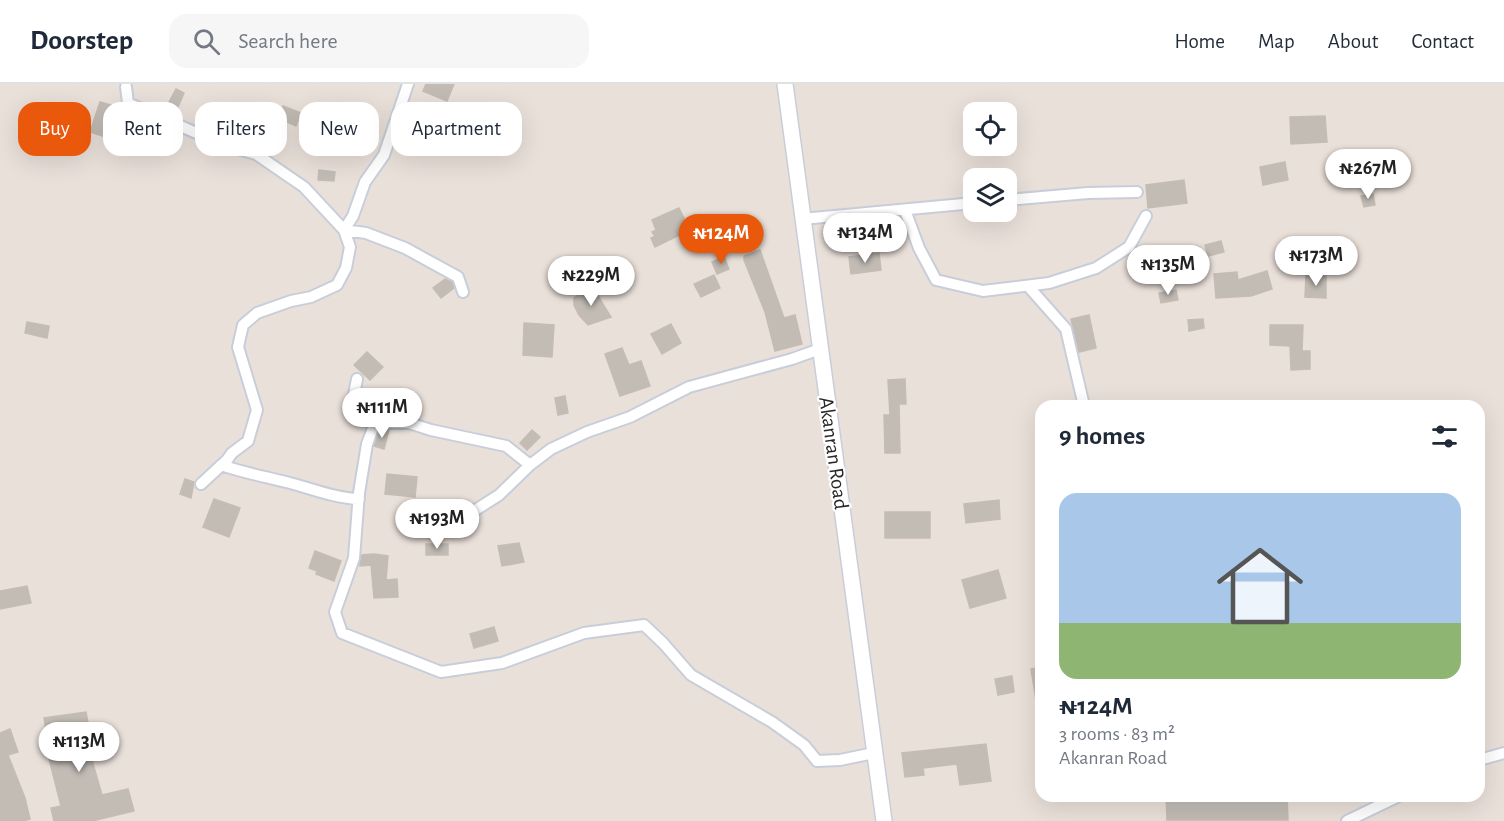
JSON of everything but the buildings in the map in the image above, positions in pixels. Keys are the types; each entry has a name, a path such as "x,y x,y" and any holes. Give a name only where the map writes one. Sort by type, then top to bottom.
{"main road":[{"name":"Akanran Road","path":"785,84 884,821"}],"street":[{"path":"344,230 353,216 365,182 384,155 408,84"},
{"path":"126,87 128,103 226,146 256,154 304,187 344,230 350,247 346,268 337,285 311,297 291,301 257,313 243,325 238,347 257,410 248,441 232,453 201,484"},
{"path":"1017,199 1088,193 1137,192"},
{"path":"802,219 963,204"},
{"path":"905,210 919,248 936,280 983,291 1049,283 1096,268 1129,247 1146,216"},
{"path":"344,230 366,234 405,248 429,260 458,277 463,292"},
{"path":"1028,286 1066,329 1083,400"},
{"path":"420,523 463,518 500,495 530,465 551,449 587,432 630,417 689,387 820,350"},
{"path":"357,379 353,400 359,415 385,423 409,423 506,446 530,465"},
{"path":"376,420 367,444 354,558 335,612 342,633 441,672 502,663 584,633 644,625 692,675 772,722 804,745 817,761 840,760 874,753"},
{"path":"221,465 341,498 359,499"},
{"path":"1485,758 1504,753"},
{"path":"1347,821 1387,802"}]}
